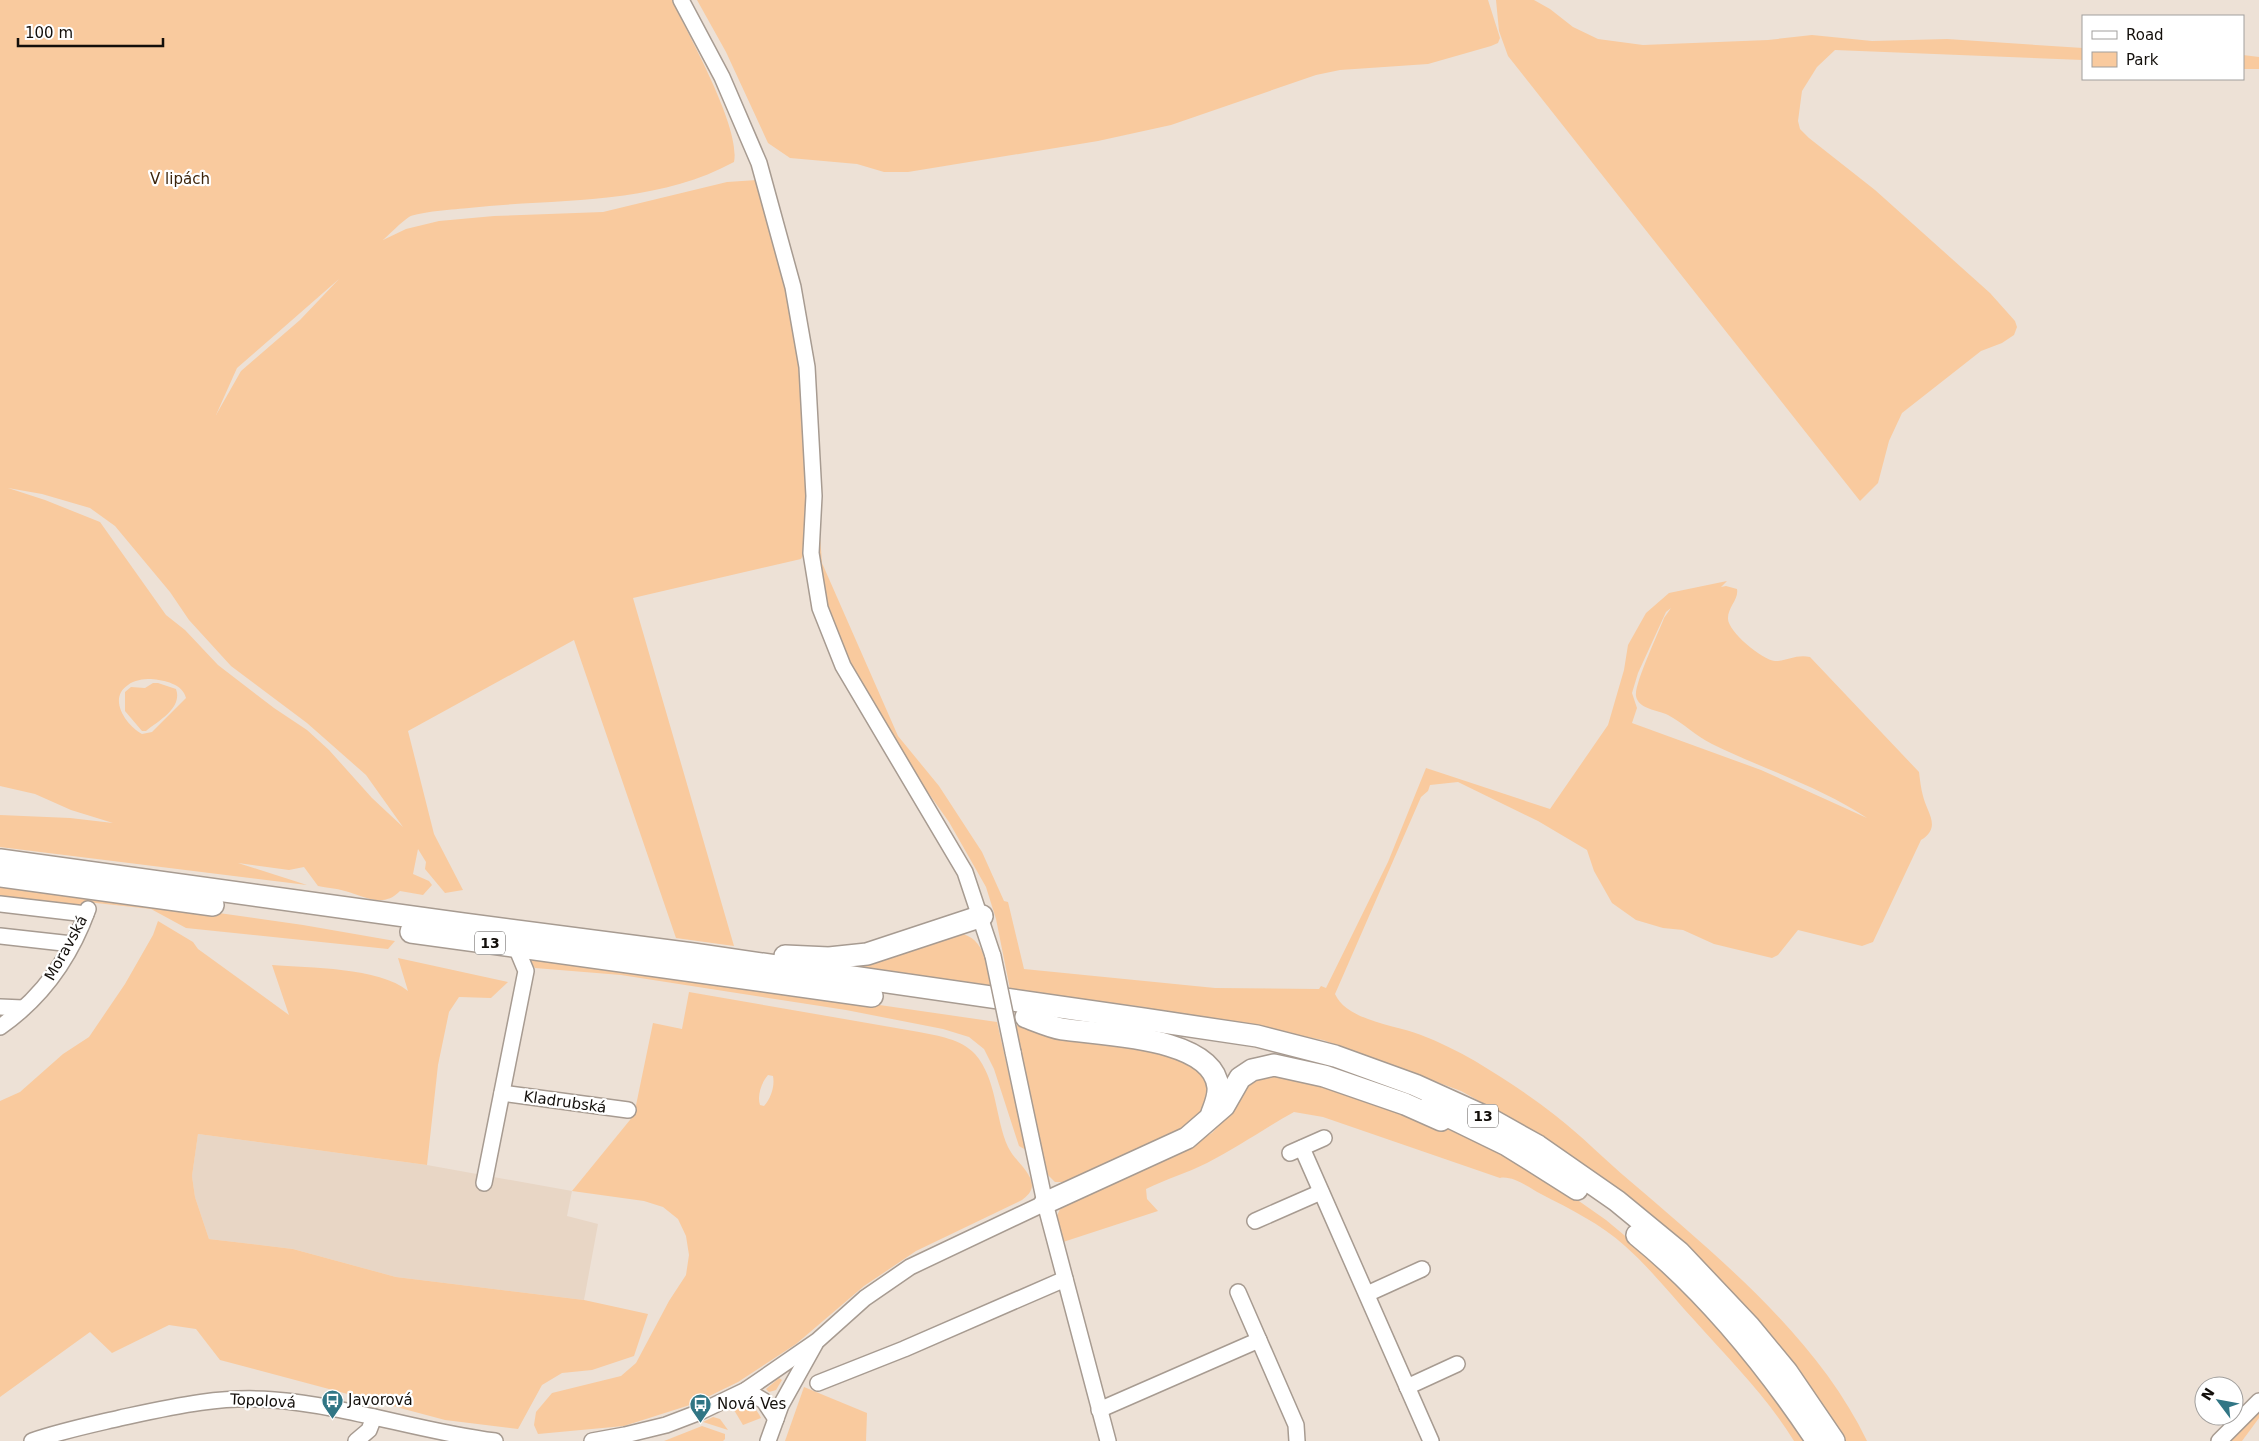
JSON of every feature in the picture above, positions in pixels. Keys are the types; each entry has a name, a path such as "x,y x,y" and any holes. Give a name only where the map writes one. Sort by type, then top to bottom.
{"highway":[{"name":"13","path":"0,860 693,954 1257,1036 1335,1056 1415,1085 1488,1118 1538,1146 1584,1176 1680,1252 1749,1326 1787,1372 1834,1441"},
{"name":"13","path":"0,876 1152,1034 1253,1050 1292,1059 1378,1086 1482,1132 1507,1145 1576,1188 1609,1213 1670,1265 1738,1337 1776,1383 1817,1441"},
{"path":"693,954 829,958 867,954 982,916"},
{"path":"1026,1017 1059,1029 1163,1043 1197,1057 1208,1065 1215,1076 1218,1087 1218,1097 1209,1120"},
{"path":"1045,1203 1187,1138 1224,1106 1240,1078 1252,1070 1274,1065 1324,1076 1405,1104 1449,1123 1482,1132"}],"street":[{"path":"681,0 722,77 760,163 793,286 807,368 814,496 811,553 820,608 843,666 966,872 982,916 994,956 1045,1203 1108,1441"},
{"name":"Moravská","path":"0,904 87,911 72,944 49,982 23,1008 0,1027"},
{"path":"0,936 72,944"},
{"name":"Kladrubská","path":"484,1183 526,971 516,947"},
{"path":"0,1007 23,1008"},
{"name":"Kladrubská","path":"502,1093 628,1110"},
{"path":"1324,1138 1296,1150 1321,1192 1431,1441"},
{"path":"1255,1221 1321,1192"},
{"path":"592,1441 623,1438 666,1425 746,1390 817,1340 865,1298 910,1267 1045,1203"},
{"path":"1367,1294 1422,1269"},
{"path":"818,1383 904,1349 1065,1279"},
{"path":"1238,1292 1296,1425 1297,1441"},
{"path":"768,1441 782,1405 817,1340"},
{"path":"1099,1410 1259,1340"},
{"path":"1407,1386 1458,1364"},
{"path":"746,1390 764,1401 776,1419"},
{"name":"Topolová","path":"32,1441 55,1433 154,1410 212,1400 276,1400 495,1441"},
{"path":"2219,1441 2259,1400"},
{"path":"356,1441 369,1430 374,1417"}],"shaded area":[{"path":"198,1134 427,1165 572,1191 567,1216 598,1224 584,1300 396,1277 293,1249 209,1239 195,1197 192,1176"}],"green space":[{"name":"V lipách","path":"0,0 672,0 722,105 734,146 734,162 703,176 671,186 638,193 571,201 447,210 413,215 383,240 406,229 439,221 494,216 603,212 727,182 757,180 784,268 802,360 807,547 801,559 633,598 734,946 676,938 574,640 408,731 434,834 463,890 445,893 425,869 426,862 418,849 413,874 429,881 432,885 423,895 400,891 387,899 373,900 342,890 318,886 304,867 289,870 238,863 307,885 0,847 0,815 70,818 113,823 71,810 35,794 0,786","holes":["339,279 300,320 241,371 216,415 237,368","8,488 42,494 90,508 115,526 170,592 189,620 231,666 307,723 366,775 403,827 372,798 329,750 307,730 274,708 218,665 185,630 166,615 100,522 45,500","148,679 162,680 177,686 186,698 152,732 142,734 125,719 119,705 119,697 130,683"]},
{"path":"697,0 1488,0 1500,38 1498,43 1491,46 1428,64 1340,70 1316,75 1171,125 1098,141 908,172 884,172 857,164 790,158 768,143 726,52"},
{"path":"1496,0 1534,0 1550,9 1573,27 1598,39 1643,45 1768,40 1812,35 1872,41 1947,39 2082,48 2082,60 1835,50 1817,67 1802,91 1798,121 1800,129 1875,190 1990,293 2015,321 2017,327 2014,335 2002,343 1981,351 1902,413 1889,441 1878,483 1860,501 1508,56 1499,31"},
{"path":"2244,55 2259,57 2259,69 2244,69"},
{"path":"819,522 822,563 898,736 939,786 982,852 1004,901 1008,902 1024,969 1215,988 1319,989 1321,986 1326,988 1388,862 1426,768 1550,809 1608,725 1624,670 1628,645 1646,613 1669,593 1727,581 1721,587 1726,586 1737,589 1728,618 1729,624 1739,637 1762,656 1775,661 1800,656 1810,657 1919,772 1923,796 1931,820 1931,830 1921,840 1873,942 1862,946 1798,930 1778,955 1772,958 1714,944 1683,930 1663,928 1636,920 1612,903 1594,871 1587,850 1538,821 1458,782 1430,785 1428,791 1421,797 1335,994 1341,1003 1361,1016 1411,1031 1469,1057 1527,1094 1566,1124 1730,1268 1762,1300 1821,1367 1846,1403 1867,1441 1845,1441 1799,1369 1746,1306 1646,1210 1526,1127 1461,1091 1323,1040 1137,1006 1070,999 1010,989 996,919 986,887 949,822 917,777 837,644 815,556","holes":["1671,608 1664,618 1636,690 1636,696 1640,704 1668,715 1712,744 1830,796 1867,818 1761,770 1632,723 1637,708 1632,693 1638,673 1666,612"]},
{"path":"153,683 176,689 176,702 163,718 146,731 142,731 125,711 125,692 131,687 145,688"},
{"path":"0,882 303,925 395,941 388,949 186,928 151,909 87,902 78,911 0,901"},
{"path":"158,921 193,942 198,949 289,1015 272,965 324,968 362,973 380,977 408,991 398,958 508,982 491,998 459,997 449,1012 438,1065 427,1165 198,1134 192,1176 195,1197 209,1239 293,1249 396,1277 584,1300 648,1314 634,1356 592,1370 562,1373 542,1385 518,1429 445,1420 220,1360 196,1329 169,1325 112,1353 90,1332 0,1397 0,1101 20,1092 63,1054 89,1037 125,984 153,935"},
{"path":"959,933 968,936 980,947 986,962 991,988 834,967"},
{"path":"529,959 755,987 997,1022 1026,1150 1019,1146 994,1069 984,1049 969,1037 943,1029 846,1010 621,975 535,968"},
{"path":"689,992 919,1032 942,1037 963,1045 975,1054 988,1075 1000,1124 1008,1147 1029,1175 1032,1185 1031,1190 1022,1200 916,1251 864,1286 796,1344 738,1382 693,1404 624,1426 538,1434 534,1425 536,1412 552,1393 621,1376 636,1363 669,1301 686,1275 689,1255 686,1236 678,1219 663,1207 644,1201 572,1191 634,1115 653,1023 682,1029","holes":["768,1075 773,1076 773,1088 770,1096 764,1106 760,1105 759,1094 762,1086"]},
{"path":"1016,1025 1065,1038 1183,1054 1212,1078 1207,1109 1190,1125 1063,1182 1055,1182 1046,1173"},
{"path":"1277,1072 1367,1097 1484,1144 1556,1185 1606,1220 1654,1260 1716,1322 1756,1369 1806,1441 1794,1441 1760,1394 1643,1263 1616,1238 1596,1224 1510,1178 1500,1178 1323,1117 1294,1112 1207,1163 1146,1189 1147,1199 1158,1211 1060,1243 1055,1220 1061,1207 1176,1153 1212,1133 1226,1118 1249,1078"},
{"path":"779,1378 782,1380 776,1390 769,1392 766,1389"},
{"path":"804,1387 867,1413 866,1441 785,1441"},
{"path":"741,1405 753,1408 761,1418 743,1425 734,1410 736,1406"},
{"path":"2259,1406 2259,1418 2242,1441 2225,1441 2240,1426 2244,1426 2244,1421"},
{"path":"713,1417 720,1419 728,1430 703,1422"},
{"path":"702,1426 725,1434 725,1439 723,1441 664,1441"}],"place":[{"name":"Javorová","path":"332,1419"},
{"name":"Nová Ves","path":"701,1423"}]}
